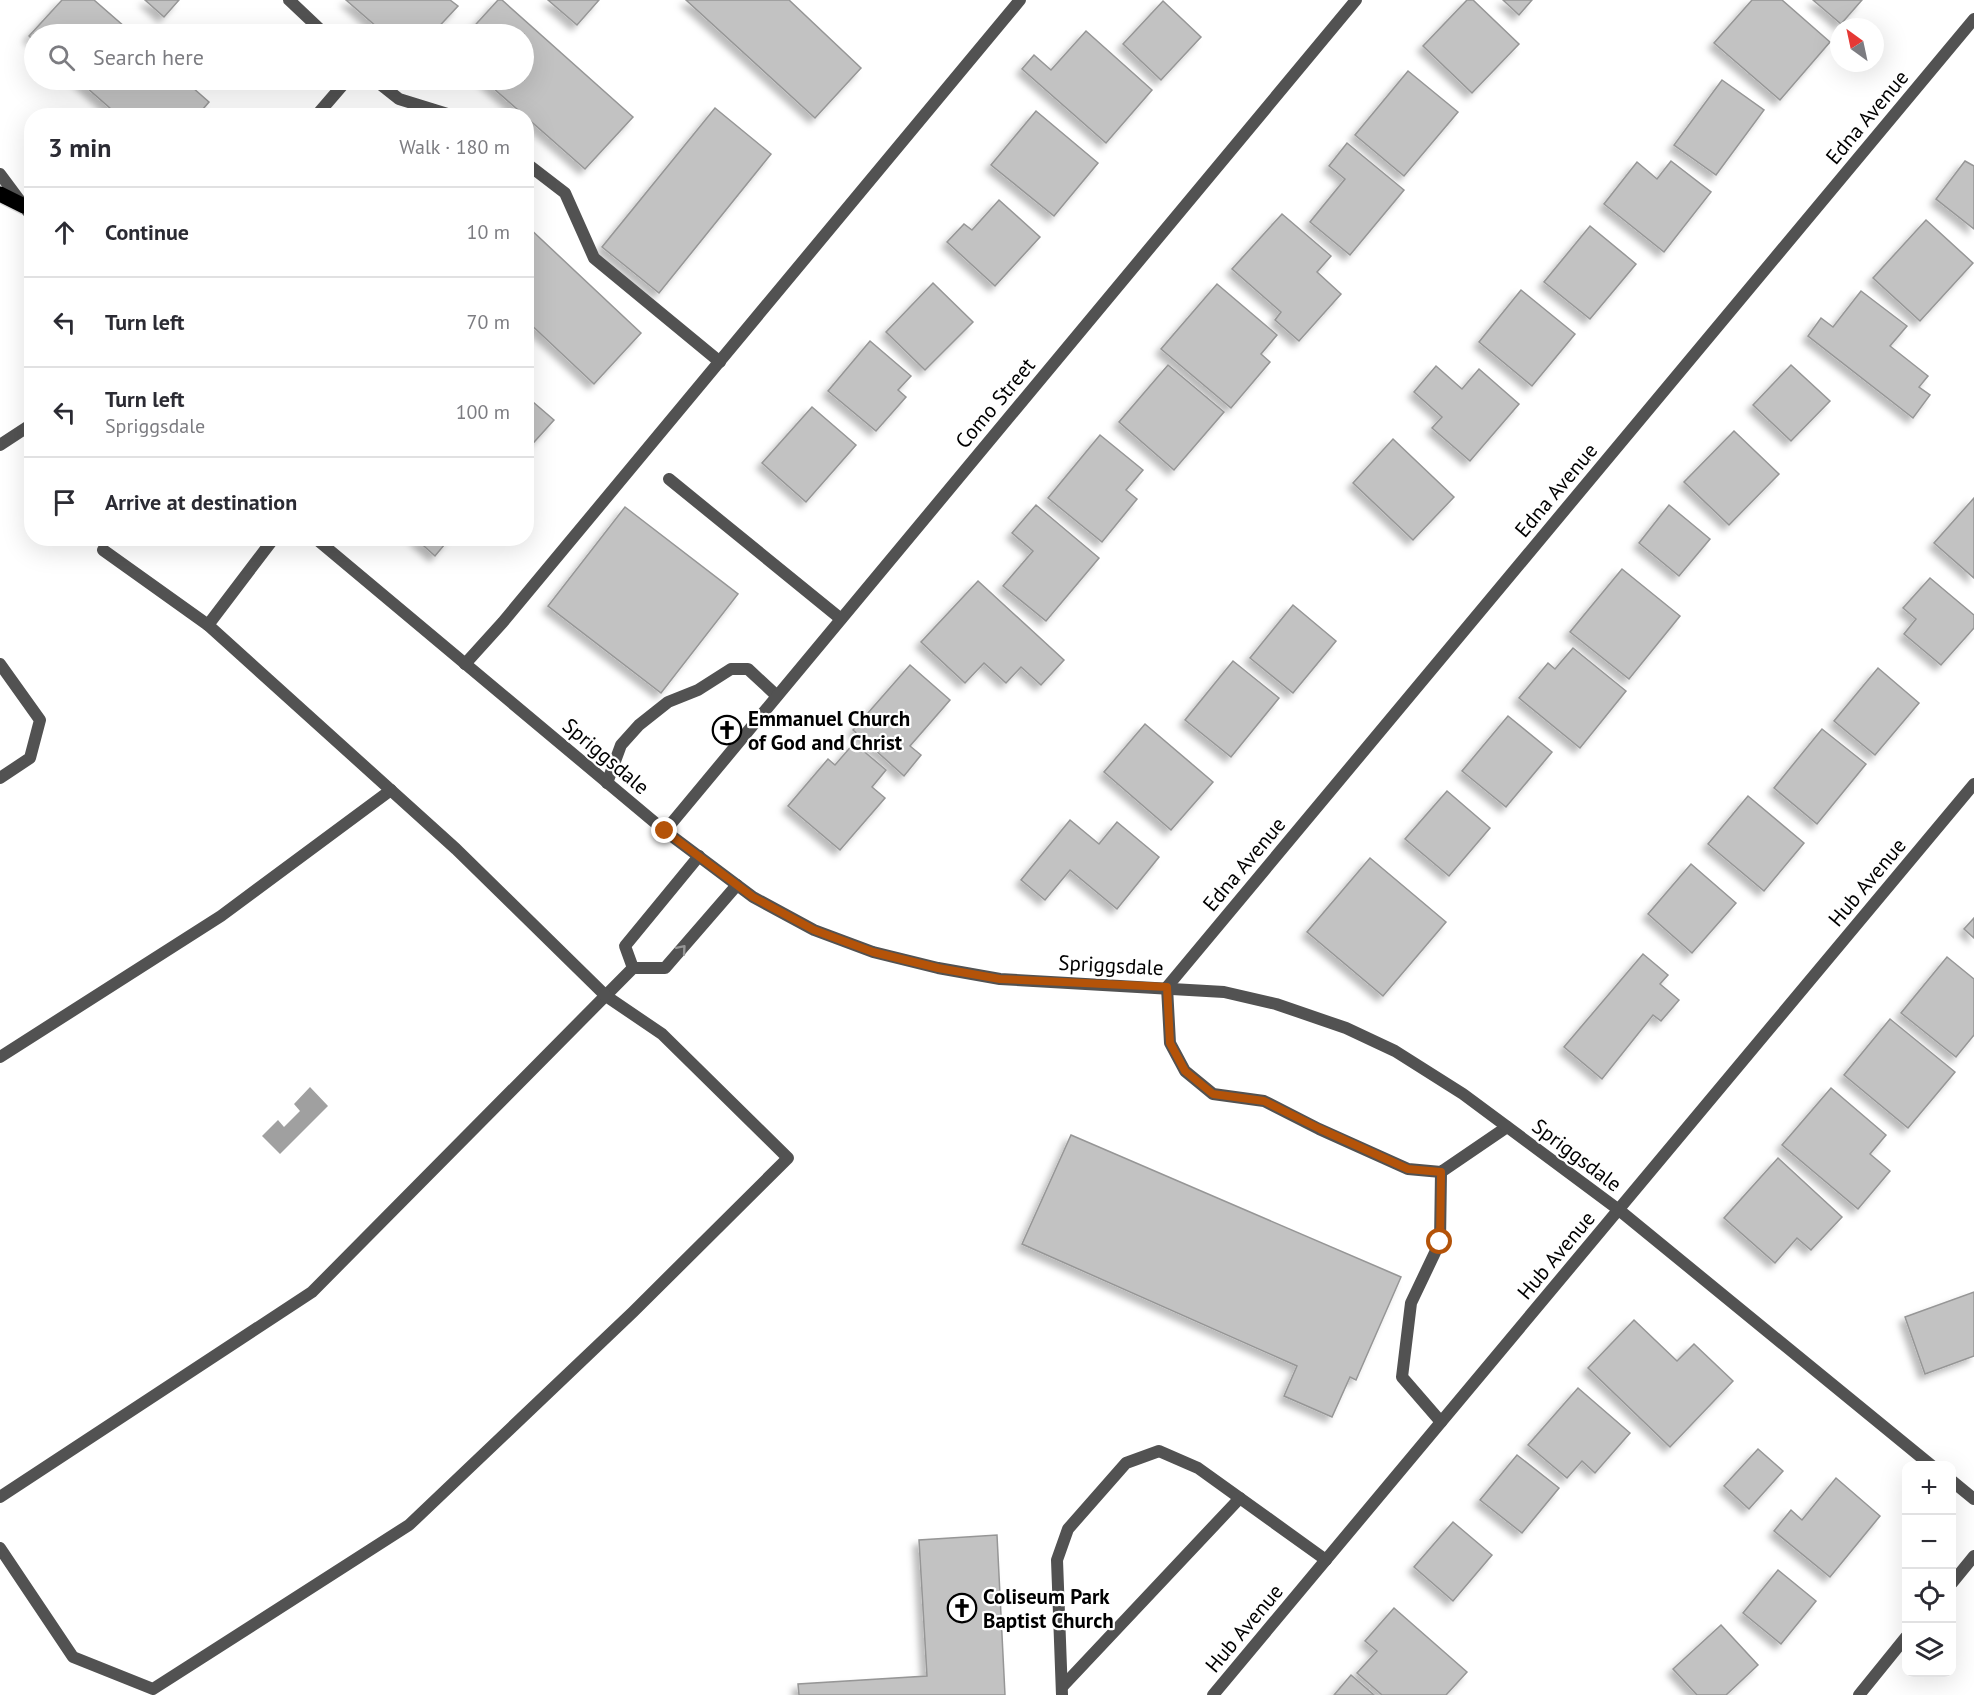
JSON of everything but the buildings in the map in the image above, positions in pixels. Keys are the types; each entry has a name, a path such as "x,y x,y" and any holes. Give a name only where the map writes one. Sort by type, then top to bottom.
{"main road":[{"path":"0,194 24,209"}],"street":[{"path":"289,0 314,24"},
{"path":"465,664 503,622 1020,0"},
{"name":"Como Street","path":"665,831 1356,0"},
{"name":"Edna Avenue","path":"1167,987 1974,19"},
{"path":"323,108 338,90"},
{"path":"388,90 399,99 428,108"},
{"path":"534,169 565,193 594,258 720,362"},
{"path":"0,174 24,206"},
{"path":"0,445 24,429"},
{"path":"669,479 841,619"},
{"path":"208,625 268,546"},
{"name":"Spriggsdale","path":"325,546 665,831 753,897 814,930 873,952 938,968 1000,979 1224,992 1276,1004 1346,1028 1395,1051 1462,1094 1619,1210 1926,1461"},
{"path":"0,1548 73,1657 153,1689 409,1525 633,1312 788,1158 662,1034 606,996 456,849 208,625 103,550"},
{"path":"0,664 40,720 30,758 0,778"},
{"path":"607,783 621,745 639,725 668,702 698,690 731,669 748,669 777,696"},
{"name":"Hub Avenue","path":"1213,1695 1974,784"},
{"path":"0,1057 221,916 390,790"},
{"path":"633,968 625,946 699,856"},
{"path":"0,1497 312,1292 633,968 665,968 737,885"},
{"path":"1167,987 1170,1043 1185,1071 1213,1094 1264,1101 1408,1169 1441,1172 1507,1127"},
{"path":"1441,1172 1440,1242 1411,1303 1402,1377 1441,1422"},
{"path":"1062,1691 1057,1560 1068,1529 1126,1463 1159,1451 1198,1468 1326,1560"},
{"path":"1956,1484 1974,1499"},
{"path":"1062,1691 1240,1498"},
{"path":"1956,1578 1974,1556"},
{"path":"1858,1695 1902,1642"}],"shaded area":[{"path":"310,1087 328,1106 280,1154 262,1136 278,1120 284,1127 300,1111 294,1104"}],"place":[{"name":"Emmanuel Church of God and Christ","path":"727,730"},
{"name":"Coliseum Park Baptist Church","path":"962,1608"}],"route":[{"path":"665,831 753,897 814,930 873,952 938,968 1000,979 1167,987 1170,1043 1185,1071 1213,1094 1264,1101 1408,1169 1441,1172 1440,1242"}]}
